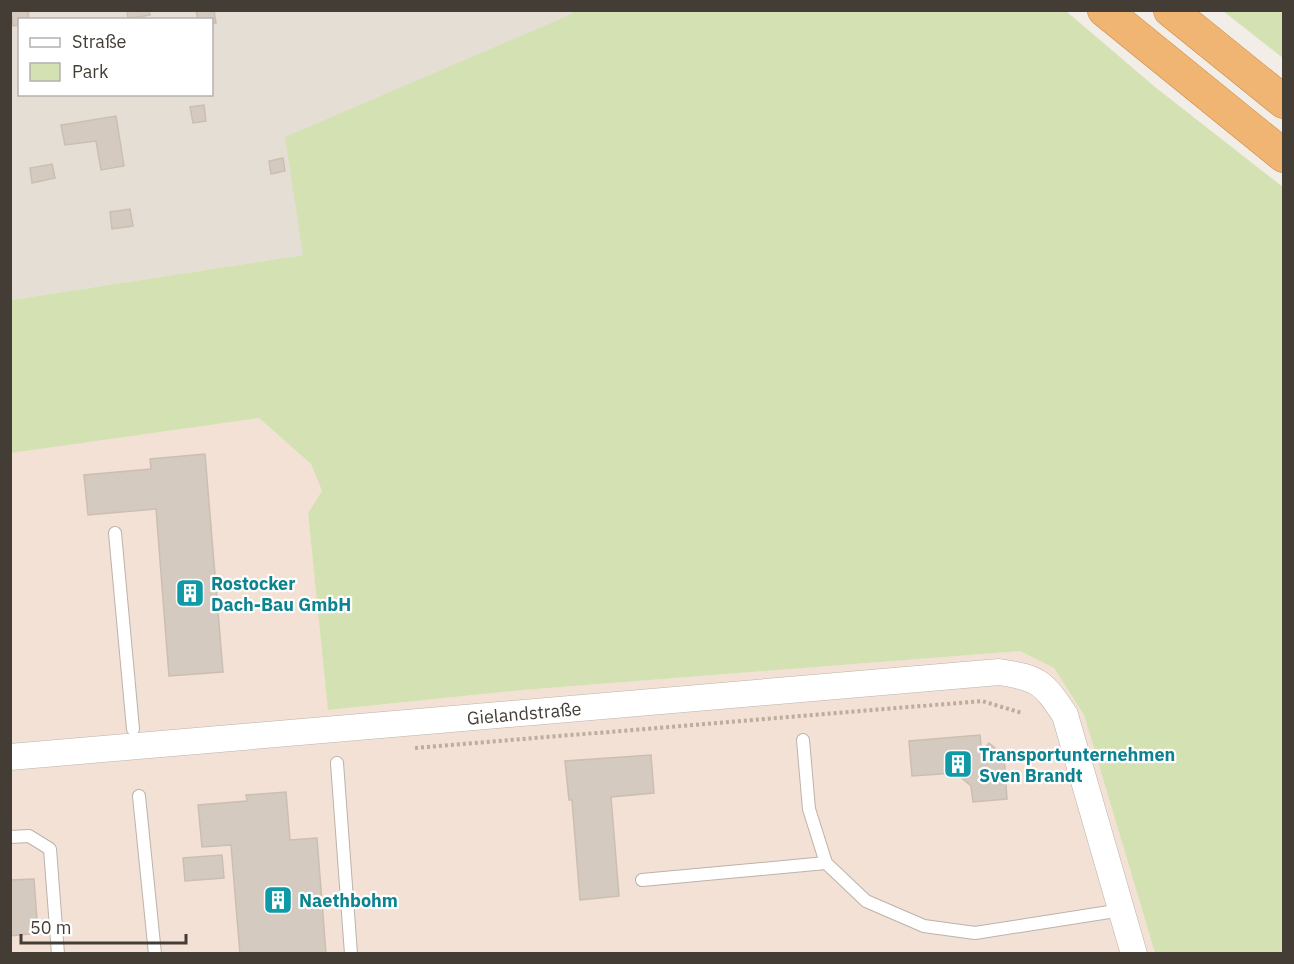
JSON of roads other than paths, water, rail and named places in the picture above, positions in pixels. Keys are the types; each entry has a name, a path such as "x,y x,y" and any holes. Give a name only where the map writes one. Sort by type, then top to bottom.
{"highway":[{"path":"1104,10 1284,156"},
{"path":"1170,10 1284,102"}],"street":[{"name":"Gielandstraße","path":"10,757 999,672 1022,675 1037,680 1049,690 1065,715 1122,910"},
{"path":"1122,910 1134,954"}],"lane":[{"path":"115,533 133,729"},
{"path":"803,740 809,808 826,863 866,901 924,926 975,933 1122,910"},
{"path":"337,763 351,954"},
{"path":"139,796 155,954"},
{"path":"10,837 29,836 50,849 58,954"},
{"path":"642,880 826,863"}],"place":[{"name":"Rostocker Dach-Bau GmbH","path":"190,593"},
{"name":"Transportunternehmen Sven Brandt","path":"958,764"},
{"name":"Naethbohm","path":"278,900"}]}
